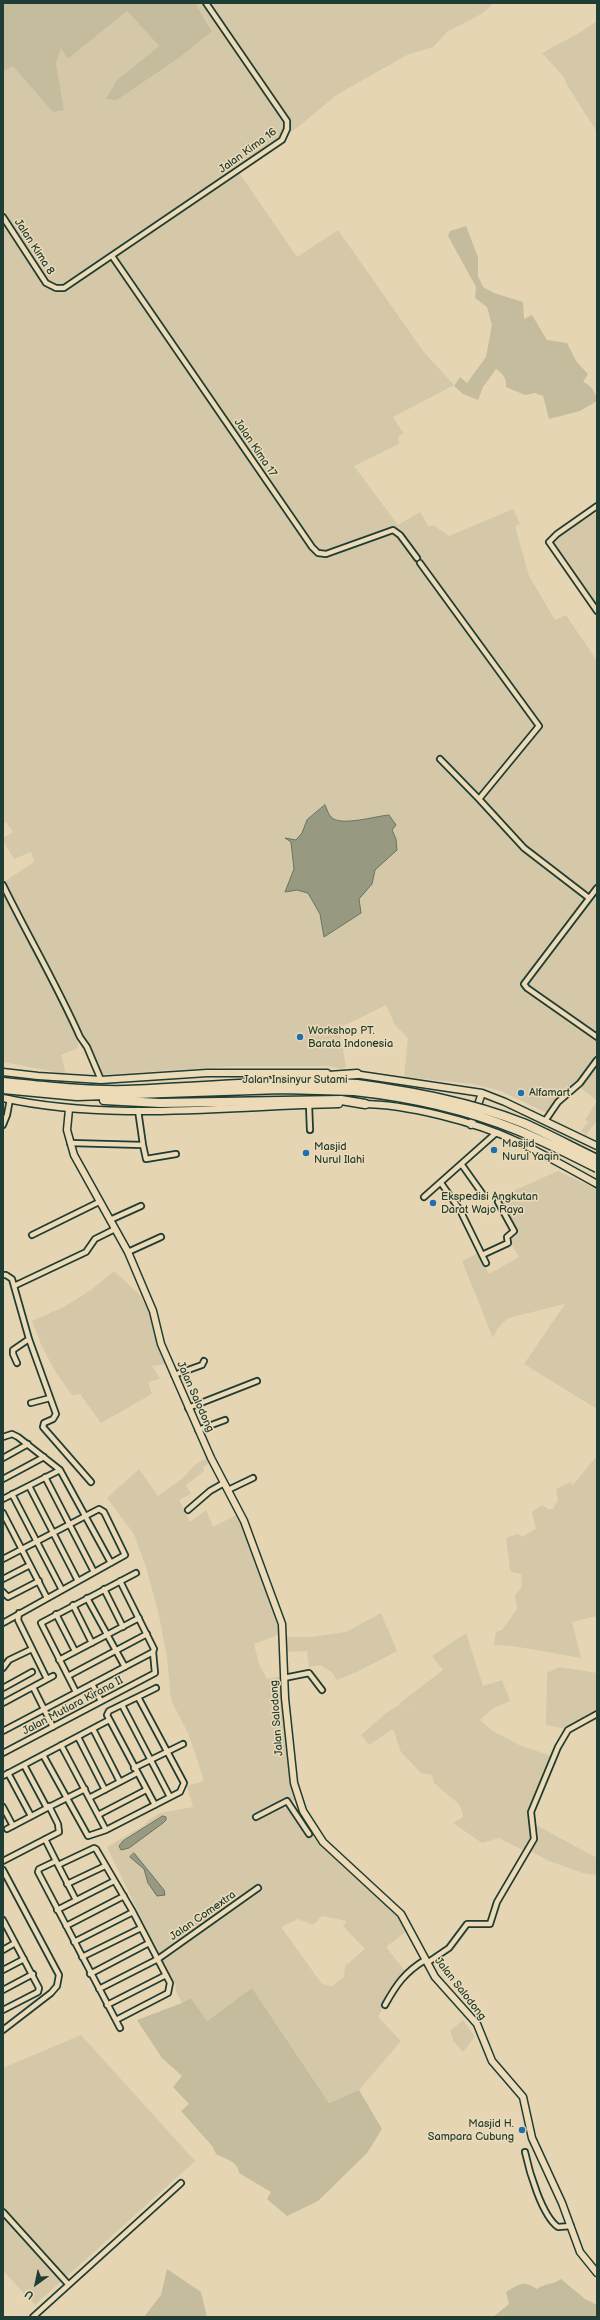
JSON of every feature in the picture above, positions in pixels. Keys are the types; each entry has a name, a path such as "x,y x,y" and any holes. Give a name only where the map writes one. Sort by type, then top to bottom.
{"highway":[{"path":"243,1083 357,1074"},
{"name":"Jalan Insinyur Sutami","path":"3,1082 66,1088 126,1090 243,1083 323,1082 435,1097 479,1109 522,1123 597,1159"},
{"name":"Jalan Insinyur Sutami","path":"3,1089 77,1096 356,1087 422,1101 480,1116 519,1130 597,1168"},
{"path":"77,1096 122,1102 342,1100 365,1104"}],"street":[{"name":"Jalan Kima 16","path":"112,256 275,145 286,134 287,121 206,3"},
{"name":"Jalan Kima 8","path":"3,217 46,283 56,288 64,288 112,256"},
{"name":"Jalan Kima 17","path":"112,256 312,547 318,553 326,554 393,530 400,535 417,558"},
{"path":"597,506 557,534 549,542 597,611"},
{"path":"420,563 539,726 479,799"},
{"path":"440,759 524,848 589,898"},
{"path":"3,886 20,923 90,1053 101,1080"},
{"path":"597,888 524,984 526,988 597,1036"},
{"path":"545,1121 558,1102 580,1083 597,1060"},
{"path":"3,1072 101,1080 207,1074 357,1074 482,1093 597,1146"},
{"path":"471,1125 482,1093"},
{"path":"3,1125 7,1115 6,1098 69,1109 138,1110 365,1104 421,1112 496,1133 525,1145 597,1184"},
{"path":"309,1105 310,1130"},
{"name":"Jalan Salodong","path":"69,1109 67,1130 70,1143 80,1169 128,1252 152,1311 161,1344 198,1430 244,1521 282,1624 284,1678 290,1756 297,1798 303,1811 323,1842 401,1914 435,1977 477,2024 492,2061 523,2097 532,2138 571,2226 584,2260 597,2273"},
{"path":"138,1110 146,1159 176,1154"},
{"path":"424,1197 462,1165 496,1133"},
{"path":"70,1143 143,1145"},
{"path":"462,1165 484,1196"},
{"path":"441,1183 460,1210 486,1263"},
{"path":"32,1234 99,1202"},
{"path":"482,1255 508,1243 507,1237 514,1231 498,1202"},
{"path":"110,1220 141,1206"},
{"path":"14,1286 86,1252 95,1239 115,1229"},
{"path":"128,1252 161,1237"},
{"path":"3,1275 10,1277 14,1286 29,1340 56,1415 44,1423 42,1428 91,1482"},
{"path":"18,1363 13,1354 13,1350 29,1340"},
{"path":"174,1375 202,1365 204,1361"},
{"path":"188,1408 257,1381"},
{"path":"31,1403 50,1398"},
{"path":"198,1430 225,1420"},
{"path":"4,1435 14,1434 60,1470 110,1563"},
{"path":"3,1458 28,1444"},
{"path":"3,1479 44,1457"},
{"path":"3,1499 60,1470"},
{"path":"45,1477 94,1572"},
{"path":"228,1490 253,1478"},
{"path":"188,1510 210,1491 224,1483"},
{"path":"29,1486 78,1581"},
{"path":"12,1494 62,1590"},
{"path":"3,1559 99,1509 104,1512 125,1555 3,1622"},
{"path":"3,1513 47,1598"},
{"path":"3,1579 30,1565"},
{"path":"76,1692 41,1625 42,1621 136,1573"},
{"path":"3,1731 153,1652 154,1649 152,1643 120,1581"},
{"path":"4,1594 8,1597 38,1582"},
{"path":"104,1589 123,1627"},
{"path":"87,1598 125,1667"},
{"path":"73,1605 92,1643"},
{"path":"19,1613 17,1619 47,1679"},
{"path":"56,1614 75,1651"},
{"path":"59,1660 139,1618"},
{"path":"68,1676 147,1634"},
{"path":"3,1668 9,1660 32,1649"},
{"name":"Jalan Mutiara Kirana II","path":"3,1753 152,1675 156,1671 153,1652"},
{"path":"3,1688 32,1672"},
{"path":"284,1678 309,1673 322,1690"},
{"path":"3,1702 53,1676"},
{"path":"92,1684 101,1701"},
{"path":"33,1687 53,1727"},
{"path":"155,1805 137,1774 109,1720 107,1713 156,1688"},
{"path":"44,1755 87,1836 106,1830 180,1792 184,1785 138,1697"},
{"path":"122,1705 170,1797"},
{"path":"385,2005 397,1984 407,1972 449,1948 467,1924 490,1924 500,1897 534,1839 531,1812 558,1747 568,1730 597,1714"},
{"path":"31,1816 6,1774 109,1720"},
{"path":"93,1729 120,1782"},
{"path":"78,1737 104,1790"},
{"path":"134,1768 183,1744"},
{"path":"61,1745 106,1830"},
{"path":"3,1861 46,1839 59,1830 48,1807 24,1765"},
{"path":"89,1798 137,1774"},
{"path":"7,1829 85,1789"},
{"path":"98,1815 146,1790"},
{"path":"256,1817 287,1801 310,1834"},
{"path":"3,1807 13,1826"},
{"path":"46,1839 76,1900"},
{"path":"116,2020 168,1993 170,1988 166,1975 133,1912 95,1848 39,1870 38,1872 90,1974 120,2028"},
{"path":"67,1884 105,1866"},
{"path":"3,1870 59,1975 57,1986 51,1993 3,2030"},
{"path":"57,1910 114,1881"},
{"name":"Jalan Comextra","path":"99,1989 158,1959 258,1888"},
{"path":"66,1926 124,1896"},
{"path":"74,1942 133,1912"},
{"path":"3,1920 4,1927 15,1943 39,1986 38,1992 3,2010"},
{"path":"82,1957 141,1928"},
{"path":"3,1950 15,1943"},
{"path":"90,1974 149,1943"},
{"path":"3,1970 24,1959"},
{"path":"3,1990 33,1974"},
{"path":"107,2005 166,1975"},
{"path":"525,2152 528,2171 548,2217 558,2227 571,2226"},
{"path":"33,2317 68,2284 107,2252 181,2183"},
{"path":"3,2212 68,2284"}],"shaded area":[{"path":"3,3 195,3 212,31 179,58 117,100 106,99 116,81 159,46 127,11 68,59 61,48 56,63 64,110 53,112 13,66 3,72"},
{"path":"195,3 494,3 483,13 447,32 433,47 407,55 338,94 299,126 241,168 240,174 297,257 338,230 423,351 454,385 393,417 403,433 398,437 399,444 354,466 398,525 420,512 429,527 433,525 449,536 513,509 520,524 515,526 529,576 555,620 566,615 597,661 597,1101 581,1088 563,1102 551,1115 501,1091 473,1084 404,1077 408,1038 395,1025 386,1005 339,1028 346,1067 342,1069 329,1066 233,1066 100,1075 81,1039 77,1038 78,1048 61,1055 66,1074 3,1062 3,891 37,948 40,949 5,881 34,862 31,852 14,859 3,841 3,838 13,832 6,822 3,824 3,72 13,65 64,110 56,63 61,47 68,59 127,11 159,46 116,81 107,98 117,100 179,58 212,30"},
{"path":"597,21 597,132 567,85 563,76 542,53 579,33"},
{"path":"466,226 478,257 478,276 483,287 494,293 523,302 524,319 532,315 547,340 567,343 576,361 588,374 583,382 593,390 597,401 580,411 549,419 543,396 535,393 525,395 506,387 504,376 496,369 483,387 478,400 463,394 454,386 460,377 467,383 486,357 492,325 487,307 475,298 476,287 448,236 450,231"},
{"path":"597,512 597,605 588,595 552,540"},
{"path":"325,805 331,817 342,821 389,815 396,825 392,830 396,839 397,850 375,870 372,884 359,899 361,913 324,937 320,914 308,893 297,890 285,892 294,869 291,842 285,838 296,840 302,833 307,820"},
{"path":"597,1101 597,1121 586,1135 581,1131 588,1122 585,1120"},
{"path":"558,1171 597,1189 597,1409 524,1364 565,1304 508,1318 498,1328 493,1338 462,1261 478,1253 489,1274 519,1257 508,1237 516,1233 500,1203 504,1195"},
{"path":"114,1271 139,1294 148,1309 161,1355 166,1364 152,1366 160,1379 148,1382 152,1394 101,1423 80,1394 72,1395 55,1371 41,1344 32,1321 64,1307 91,1290"},
{"path":"208,1457 211,1462 203,1467 204,1471 186,1485 191,1494 179,1500 190,1522 206,1510 213,1527 238,1514 265,1583 280,1634 254,1644 260,1667 267,1679 282,1676 288,1765 296,1799 291,1803 315,1839 395,1911 408,1930 386,1947 405,1971 378,2017 401,2041 359,2090 329,2103 252,1988 207,2021 191,1998 182,2003 175,1989 176,1985 162,1961 107,1847 143,1826 160,1813 193,1807 187,1786 204,1781 189,1735 171,1700 167,1658 159,1615 146,1567 134,1534 107,1498 139,1469 158,1496 183,1478 196,1464","holes":["322,1916 347,1921 343,1926 365,1949 345,1966 344,1977 332,1986 322,1984 281,1927 298,1919 313,1925"]},
{"path":"596,1457 597,1616 572,1622 581,1658 513,1646 494,1645 496,1632 502,1630 517,1609 515,1596 522,1586 521,1574 510,1570 506,1538 518,1534 522,1537 536,1529 532,1512 542,1505 548,1509 553,1509 558,1500 556,1489 570,1482 573,1485"},
{"path":"381,1613 397,1651 357,1672 337,1680 332,1672 320,1665 309,1667 307,1651 284,1652 285,1637 311,1637 346,1632"},
{"path":"466,1633 483,1686 502,1680 510,1701 492,1709 480,1720 493,1731 521,1746 552,1756 529,1809 533,1836 525,1851 499,1838 482,1843 453,1823 462,1818 463,1815 459,1804 434,1783 432,1775 421,1773 401,1752 393,1729 369,1745 361,1735 386,1713 401,1704 433,1725 400,1703 443,1670 432,1656"},
{"path":"559,1667 597,1673 597,1711 566,1729 546,1725 547,1673"},
{"path":"163,1816 166,1817 166,1820 163,1823 129,1848 121,1850 119,1846 123,1841"},
{"path":"536,1825 597,1858 597,1875 583,1873 549,1861 529,1850 538,1835"},
{"path":"134,1853 164,1890 165,1895 157,1896 148,1883 144,1869 130,1857"},
{"path":"252,1988 329,2103 359,2090 382,2129 367,2153 318,2201 287,2216 267,2199 271,2192 239,2173 234,2163 216,2154 213,2147 181,2111 189,2104 173,2087 182,2076 162,2058 137,2020 182,2003 191,1998 207,2021"},
{"path":"463,2020 475,2037 463,2052 454,2042 450,2031"},
{"path":"81,2035 195,2161 35,2305 3,2271 3,2068"},
{"path":"167,2269 201,2292 207,2317 144,2317 161,2295"},
{"path":"561,2279 585,2299 597,2305 597,2317 493,2317 509,2304 506,2292 522,2284 532,2286 537,2289"}],"place":[{"name":"Workshop PT. Barata Indonesia","path":"300,1037"},
{"name":"Alfamart","path":"521,1093"},
{"name":"Masjid Nurul Yaqin","path":"494,1150"},
{"name":"Masjid Nurul Ilahi","path":"306,1153"},
{"name":"Ekspedisi Angkutan Darat Wajo Raya","path":"433,1203"},
{"name":"Masjid H. Sampara Cubung","path":"522,2130"}]}
